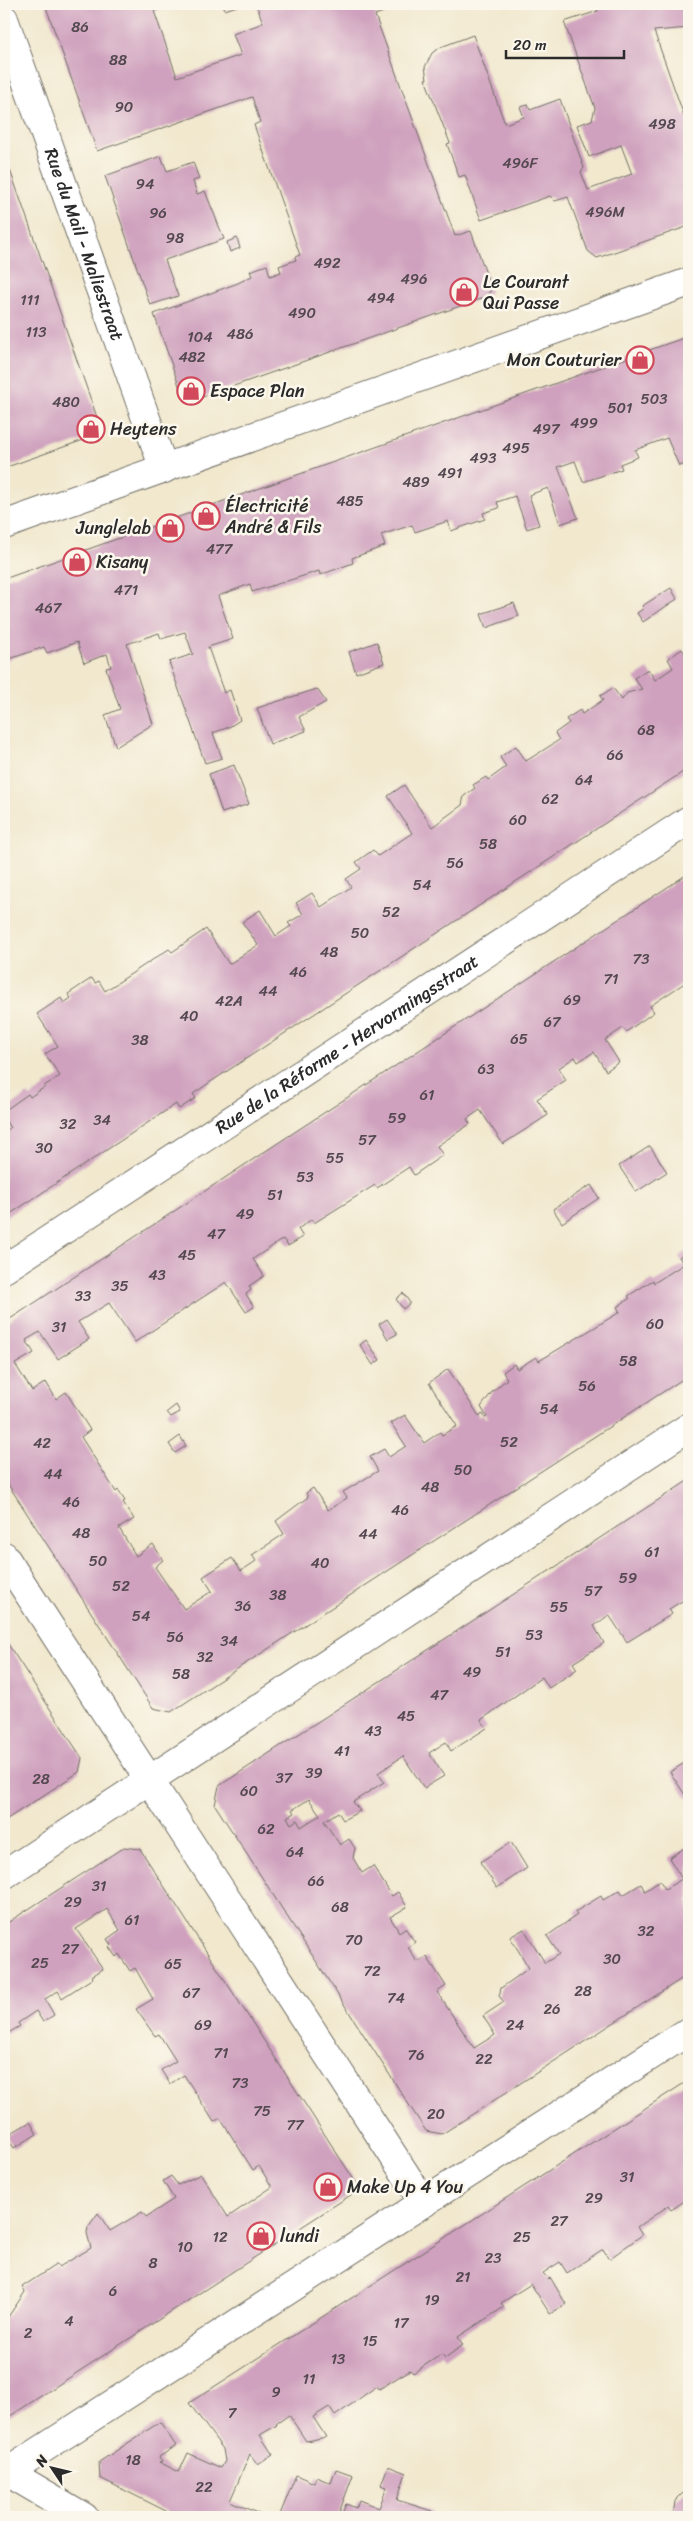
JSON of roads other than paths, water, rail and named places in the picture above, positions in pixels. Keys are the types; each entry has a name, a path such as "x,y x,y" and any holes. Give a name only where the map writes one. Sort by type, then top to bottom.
{"street":[{"name":"Rue du Mail - Maliestraat","path":"4,19 164,469"},
{"path":"4,525 689,282"},
{"name":"Rue de la Réforme - Hervormingsstraat","path":"4,1269 689,820"},
{"path":"4,1875 689,1426"},
{"path":"4,1556 424,2203"},
{"path":"84,2517 5,2472 689,2031"}],"place":[{"name":"Le Courant Qui Passe","path":"464,292"},
{"name":"Mon Couturier","path":"640,360"},
{"name":"Espace Plan","path":"191,391"},
{"name":"Heytens","path":"91,429"},
{"name":"Électricité André & Fils","path":"206,516"},
{"name":"Junglelab","path":"170,528"},
{"name":"Kisany","path":"77,562"},
{"name":"Make Up 4 You","path":"328,2187"},
{"name":"lundi","path":"261,2236"}]}
